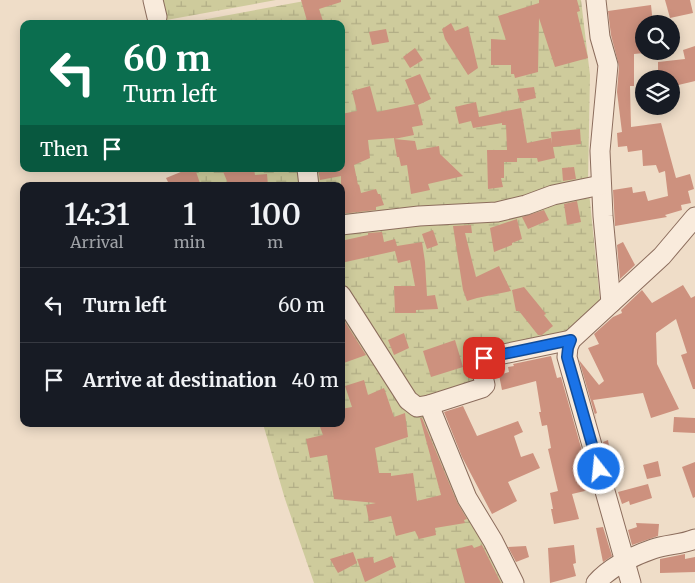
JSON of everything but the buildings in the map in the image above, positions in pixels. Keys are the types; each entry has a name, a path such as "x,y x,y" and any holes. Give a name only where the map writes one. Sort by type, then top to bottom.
{"street":[{"path":"596,0 600,37 608,65 600,152 611,303"},
{"path":"345,225 419,216 497,212 601,185"},
{"path":"631,583 567,357 568,348 571,340 662,256 693,223"},
{"path":"345,301 408,400 417,407 482,388 484,385 480,363 484,358 571,340"},
{"path":"429,405 467,498 493,541 514,583"},
{"path":"596,583 625,562 654,549 685,544 695,539"}],"green space":[{"path":"146,0 276,0 166,20 149,20"},
{"path":"310,0 581,0 590,75 588,182 600,300 588,319 565,338 485,356 480,379 425,402 510,583 314,583 285,499 264,427 345,427 345,182 191,182 187,172 345,172 345,20 202,20"}],"route":[{"path":"484,358 571,340 567,357 599,469"}]}
